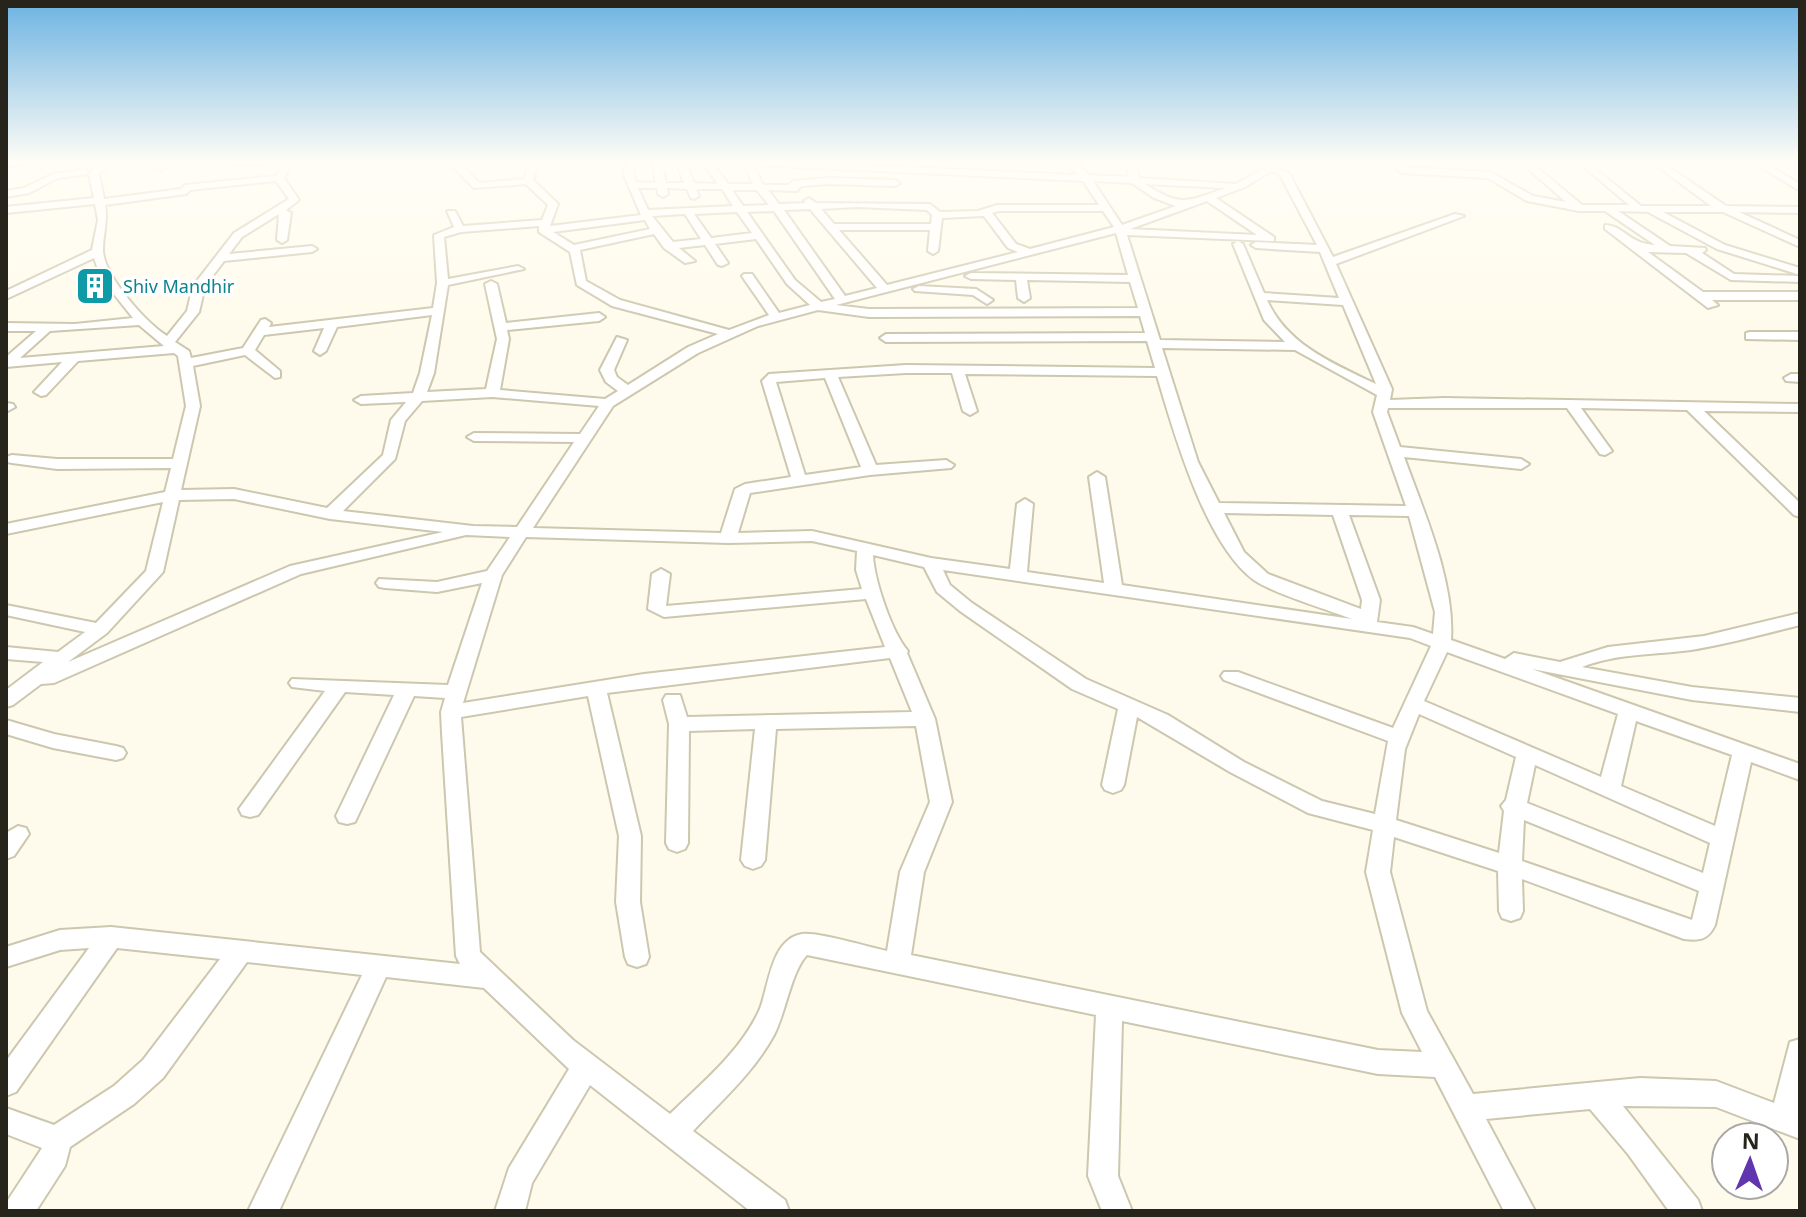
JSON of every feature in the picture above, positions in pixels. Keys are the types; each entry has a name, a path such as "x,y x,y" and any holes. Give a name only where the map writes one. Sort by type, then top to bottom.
{"street":[{"path":"11,697 100,629 154,572 193,406 184,354 142,321 108,279 97,252 102,218"},
{"path":"172,346 193,312 199,286 238,235 265,218"},
{"path":"282,240 285,218"},
{"path":"454,218 460,229"},
{"path":"544,227 548,218"},
{"path":"330,514 390,456 398,420 418,397 427,373 443,283 439,235 460,229 544,227 623,218"},
{"path":"649,218 668,246 689,261"},
{"path":"692,218 722,263"},
{"path":"745,218 791,282 820,307 869,313 1147,312"},
{"path":"784,218 843,302"},
{"path":"825,218 885,290"},
{"path":"933,251 937,218"},
{"path":"990,218 1012,246 1031,253"},
{"path":"1112,218 1121,231 1147,312 1190,462 1237,554 1262,578 1378,624 1451,646 1800,772"},
{"path":"774,1211 586,1066 468,956 451,712 493,575 608,403 693,350 776,317 1121,231 1155,218"},
{"path":"1237,218 1269,240"},
{"path":"1308,218 1325,251 1384,396 1380,412 1416,511 1451,646 1413,704 1400,738 1378,872 1415,1013 1520,1211"},
{"path":"1153,238 1325,251 1452,218"},
{"path":"1621,218 1668,249"},
{"path":"1663,218 1727,249 1800,272"},
{"path":"1742,218 1800,244"},
{"path":"544,227 577,255 581,283 616,303 731,334"},
{"path":"834,227 935,227"},
{"path":"1609,227 1712,305"},
{"path":"572,249 656,231"},
{"path":"1121,231 1269,240 1325,251"},
{"path":"668,246 758,236"},
{"path":"1238,244 1270,320 1296,346 1384,396 1416,402 1800,408"},
{"path":"1639,248 1727,249"},
{"path":"223,258 312,249"},
{"path":"1688,249 1731,277 1800,279"},
{"path":"6,295 97,252"},
{"path":"443,283 518,269"},
{"path":"948,275 1135,279"},
{"path":"748,276 776,317"},
{"path":"1021,276 1024,298"},
{"path":"85,290 108,279"},
{"path":"491,284 503,339 492,393"},
{"path":"904,286 976,292 987,300"},
{"path":"1261,296 1345,302"},
{"path":"1700,296 1800,296"},
{"path":"186,363 248,351 263,327 439,311"},
{"path":"501,327 599,317"},
{"path":"6,327 142,321"},
{"path":"320,351 332,323"},
{"path":"6,363 48,327"},
{"path":"1750,336 1800,336"},
{"path":"886,338 1296,346"},
{"path":"621,340 607,370 611,379 627,391"},
{"path":"6,363 72,360 172,346"},
{"path":"248,351 275,374"},
{"path":"41,392 72,360"},
{"path":"799,480 769,381 774,377 958,371 1164,372"},
{"path":"958,371 970,411"},
{"path":"830,374 870,470"},
{"path":"361,400 492,393 608,403"},
{"path":"1571,404 1605,451"},
{"path":"1691,406 1800,512"},
{"path":"474,437 584,438"},
{"path":"1393,451 1521,464"},
{"path":"12,459 85,464 181,463"},
{"path":"728,538 741,492 870,470 946,465"},
{"path":"1097,477 1114,590"},
{"path":"6,529 174,495 234,494 330,514 473,531 728,538 812,536 931,563 1378,624"},
{"path":"1018,576 1025,504"},
{"path":"1214,508 1416,511"},
{"path":"1339,510 1378,624"},
{"path":"11,697 251,587 296,570 473,531"},
{"path":"865,549 865,570 872,593 925,719 941,802 912,872 898,960"},
{"path":"931,563 943,588 966,607 1079,684 1161,720 1237,767 1316,807 1384,825 1508,865 1697,931 1703,925 1743,751"},
{"path":"661,574 657,609 664,612 872,593"},
{"path":"385,583 437,587 493,575"},
{"path":"6,610 100,629"},
{"path":"1562,669 1585,656 1607,651 1691,644 1800,619"},
{"path":"1451,646 1644,688 1747,703 1800,705"},
{"path":"451,712 596,688 899,651"},
{"path":"6,653 61,658"},
{"path":"1231,676 1400,738"},
{"path":"299,683 456,692"},
{"path":"250,809 340,685"},
{"path":"596,688 630,836 628,902 637,957"},
{"path":"347,816 407,689"},
{"path":"673,700 679,724 677,843"},
{"path":"1413,704 1723,839"},
{"path":"1113,785 1129,706"},
{"path":"1609,790 1629,710"},
{"path":"679,724 925,719"},
{"path":"753,860 766,723"},
{"path":"6,727 53,741 116,753"},
{"path":"1511,911 1508,865 1512,806 1527,754"},
{"path":"1512,806 1712,886"},
{"path":"6,957 60,940 111,937 491,978"},
{"path":"6,1083 111,937"},
{"path":"672,1132 756,1042 797,946 804,944 898,960 1378,1062 1440,1065"},
{"path":"19,1211 55,1156 57,1140 124,1095 153,1069 240,952"},
{"path":"263,1211 378,968"},
{"path":"1109,1005 1103,1176 1117,1211"},
{"path":"1468,1108 1640,1091 1716,1094 1792,1122 1800,1051"},
{"path":"510,1211 519,1178 586,1066"},
{"path":"1597,1097 1638,1144 1687,1211"},
{"path":"6,1121 57,1140"}],"place":[{"name":"Shiv Mandhir","path":"95,286"}]}
